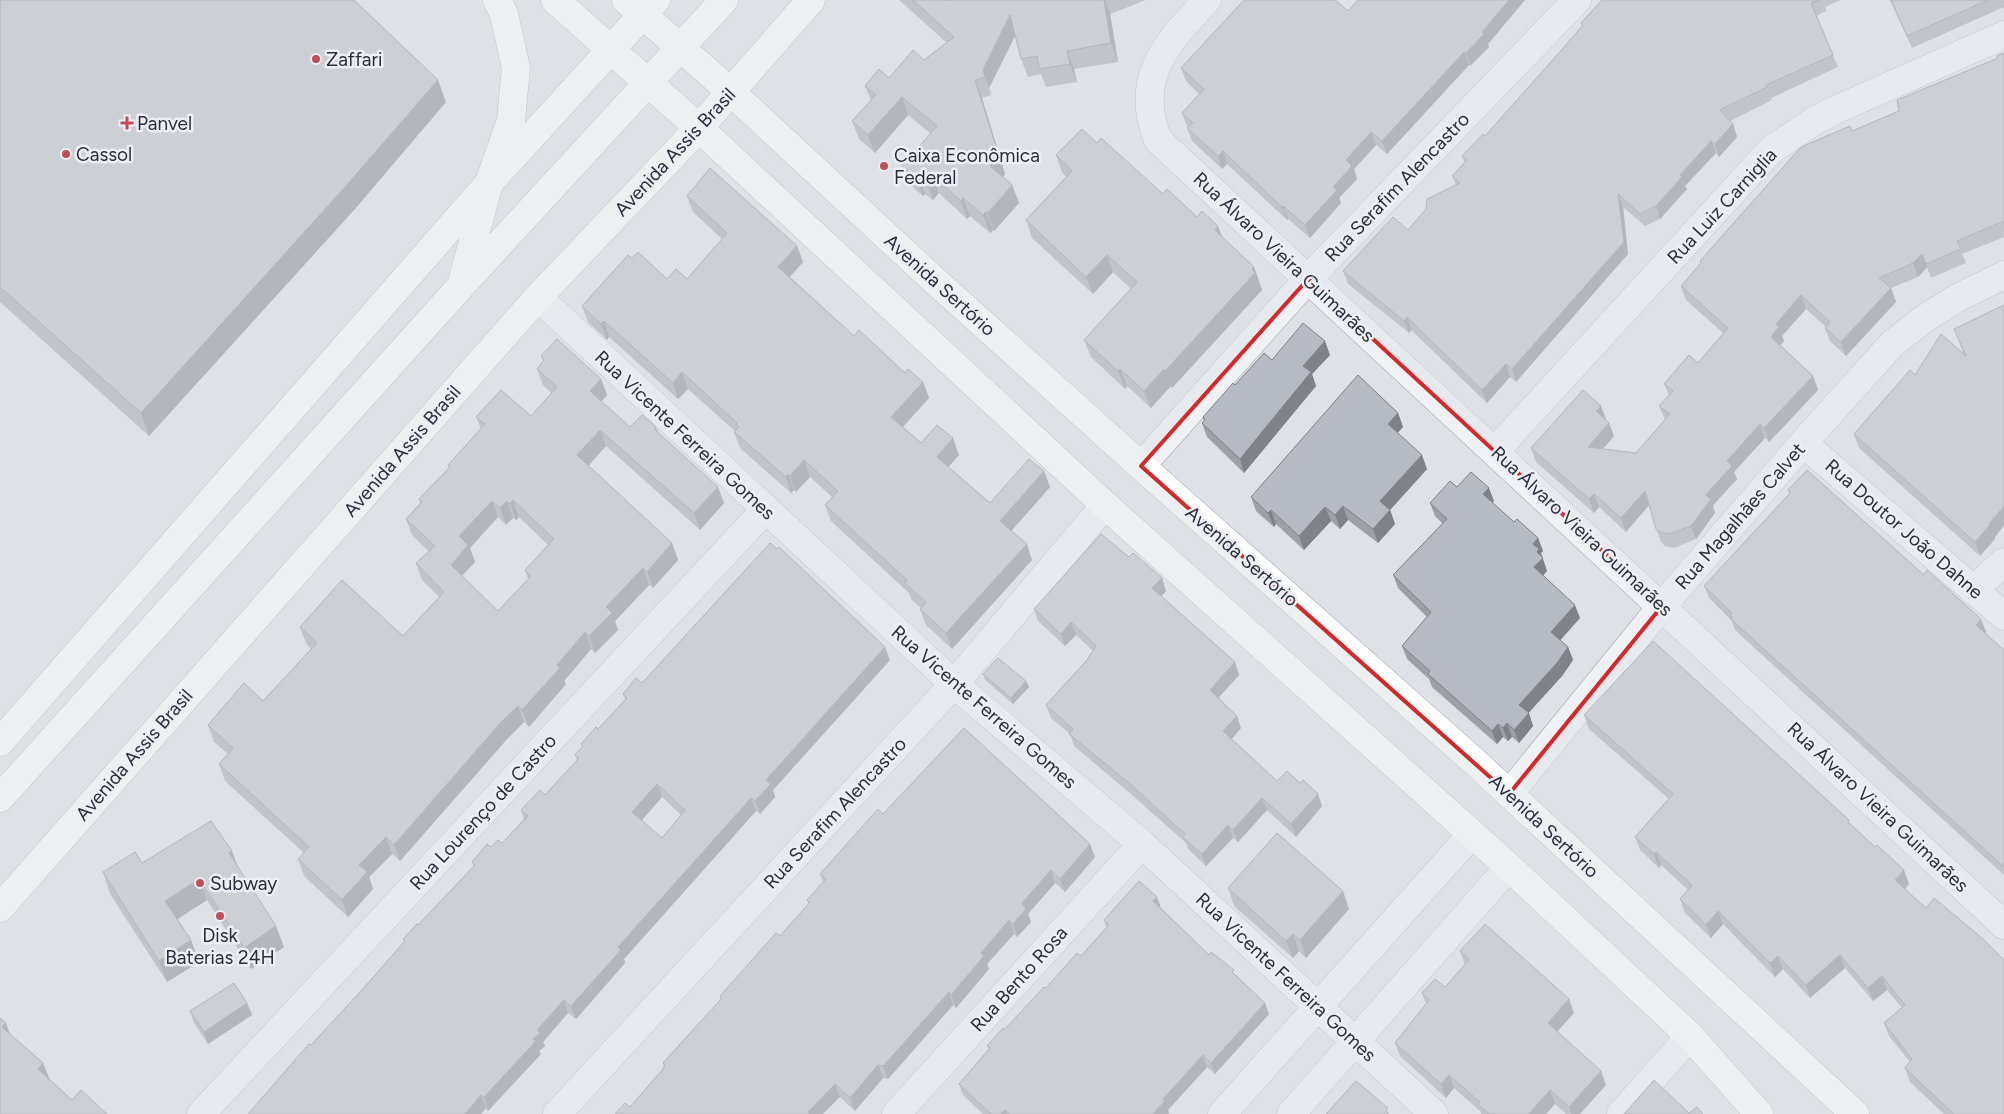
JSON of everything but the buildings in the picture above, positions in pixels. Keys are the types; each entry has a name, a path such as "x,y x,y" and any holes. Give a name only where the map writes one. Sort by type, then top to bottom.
{"main road":[{"path":"461,286 489,183 511,120 516,68 504,14 497,0"},
{"path":"555,0 699,128 1105,505 1509,867 1690,1036 1760,1114"},
{"path":"0,798 461,286 724,0"},
{"name":"Avenida Assis Brasil","path":"0,908 538,297 699,128 811,0"},
{"path":"0,742 489,183 612,50 642,5"},
{"name":"Avenida Sertório","path":"642,5 681,48 934,280 1509,794 1855,1114"}],"street":[{"name":"Rua Álvaro Vieira Guimarães","path":"1207,0 1170,40 1157,63 1151,86 1150,120 1158,140 2004,925"},
{"name":"Rua Serafim Alencastro","path":"1141,466 1308,279 1576,0"},
{"name":"Rua Luiz Carniglia","path":"1494,451 1772,149 1814,121 1833,111 2004,35"},
{"name":"Rua Magalhães Calvet","path":"1509,794 1662,606 1803,443 1892,344 1924,319 2004,275"},
{"name":"Rua Vicente Ferreira Gomes","path":"538,297 954,684 1142,844 1434,1114"},
{"name":"Rua Doutor João Dahne","path":"1803,443 2004,616"},
{"name":"Rua Serafim Alencastro","path":"557,1114 954,684 1105,505"},
{"name":"Rua Lourenço de Castro","path":"201,1114 765,510"},
{"path":"1974,590 2004,562"},
{"path":"1222,1114 1472,834"},
{"name":"Rua Bento Rosa","path":"896,1114 1142,844"},
{"path":"1291,1114 1509,867"},
{"path":"1621,1114 1690,1036"}],"highlighted area":[{"path":"1308,279 1662,606 1509,794 1141,466"}],"place":[{"name":"Zaffari","path":"316,59"},
{"name":"Panvel","path":"127,123"},
{"name":"Cassol","path":"66,154"},
{"name":"Caixa Econômica Federal","path":"884,166"},
{"name":"Subway","path":"200,883"},
{"name":"Disk Baterias 24H","path":"220,916"}]}
